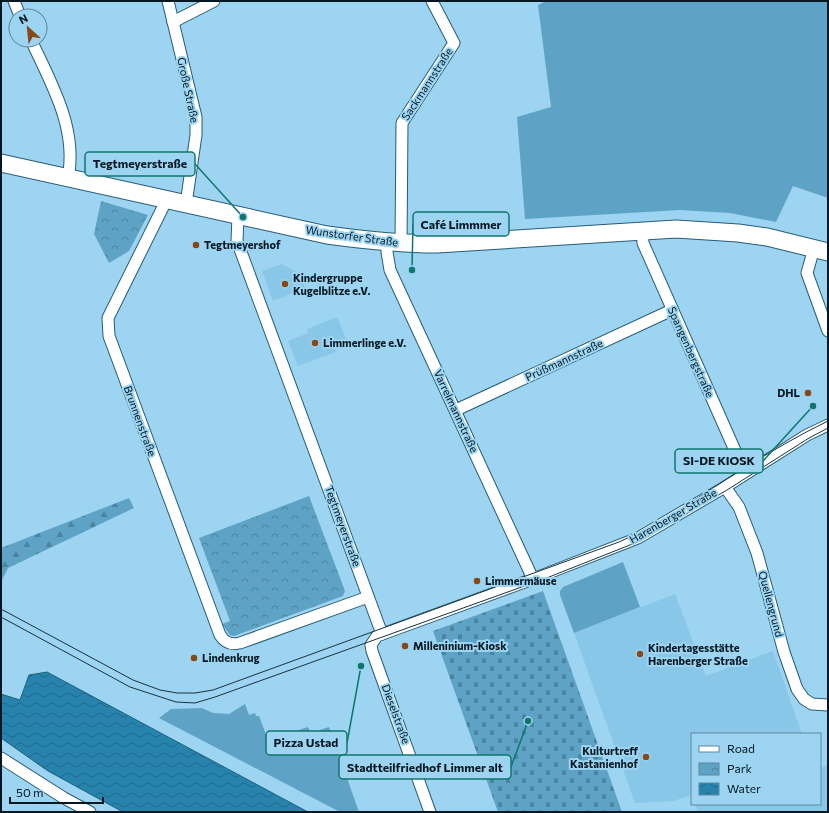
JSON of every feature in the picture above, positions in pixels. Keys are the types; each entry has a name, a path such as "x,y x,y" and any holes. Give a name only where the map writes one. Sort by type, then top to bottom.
{"main road":[{"name":"Wunstorfer Straße","path":"1,163 327,235 394,243 437,244 676,229 738,233 821,250"}],"street":[{"name":"Große Straße","path":"168,1 196,117 196,135 186,204"},
{"path":"174,22 214,1"},
{"name":"Sackmannstraße","path":"394,243 402,123 454,43 432,1"},
{"path":"35,48 63,111 69,138 71,158 68,178"},
{"name":"Brunnenstraße","path":"167,200 108,318 109,336 220,635 229,643 240,643 368,597"},
{"name":"Tegtmeyerstraße","path":"238,216 237,241 368,597 378,637"},
{"name":"Spangenbergstraße","path":"642,230 643,243 745,473"},
{"name":"Varrelmannstraße","path":"394,243 387,252 390,270 533,579"},
{"path":"821,250 807,273 828,331"},
{"name":"Prüßmannstraße","path":"456,410 672,310"},
{"name":"Harenberger Straße","path":"378,637 638,538 725,487 807,434 828,425"},
{"name":"Quellengrund","path":"725,487 739,507 757,553 784,652 797,688 804,699 812,704 828,704"},
{"name":"Dieselstraße","path":"378,637 371,645 372,650 430,812"},
{"path":"1,758 64,798 90,812"}],"shaded area":[{"name":"Kindergruppe Kugelblitze e.V.","path":"282,264 300,274 305,288 273,301 262,271"},
{"name":"Limmerlinge e.V.","path":"337,317 347,341 334,346 336,352 298,366 288,341 308,333 307,329"},
{"path":"675,594 706,676 773,651 802,733 691,733 691,795 674,801 635,803 574,633"},
{"path":"828,765 828,812 698,812 695,805 821,805 821,768"}],"green space":[{"path":"546,1 828,1 828,198 793,186 776,222 730,213 680,210 525,219 517,117 551,107 538,5"},
{"path":"101,201 148,215 129,251 109,263 94,234"},
{"path":"309,496 345,591 343,596 234,636 230,635 222,624 230,621 199,538"},
{"path":"129,498 134,508 8,568 1,582 1,548"},
{"path":"623,562 640,607 574,633 560,595 560,591 563,587"},
{"path":"543,591 622,812 498,812 433,631"},
{"path":"245,704 249,715 255,713 256,716 259,716 268,740 308,727 311,733 329,727 359,812 340,812 159,718 171,709 202,708 213,713 229,714"}],"water":[{"path":"47,672 308,812 123,812 48,771 1,738 1,694 20,700 29,675"}],"tram line":[{"path":"1,609 133,680 160,690 177,693 195,693 213,690 619,542 667,517 764,456 828,421"},
{"path":"1,617 130,687 176,702 195,703 544,579 640,541 727,490 809,438 828,428"}],"place":[{"name":"Tegtmeyerstraße","path":"243,217"},
{"name":"Tegtmeyershof","path":"196,245"},
{"name":"Café Limmmer","path":"412,270"},
{"name":"Kindergruppe Kugelblitze e.V.","path":"285,284"},
{"name":"Limmerlinge e.V.","path":"315,343"},
{"name":"DHL","path":"808,393"},
{"name":"SI-DE KIOSK","path":"813,406"},
{"name":"Limmermäuse","path":"477,581"},
{"name":"Milleninium-Kiosk","path":"405,646"},
{"name":"Kindertagesstätte Harenberger Straße","path":"640,654"},
{"name":"Lindenkrug","path":"194,658"},
{"name":"Pizza Ustad","path":"361,666"},
{"name":"Stadtteilfriedhof Limmer alt","path":"528,721"},
{"name":"Kulturtreff Kastanienhof","path":"646,757"}]}
